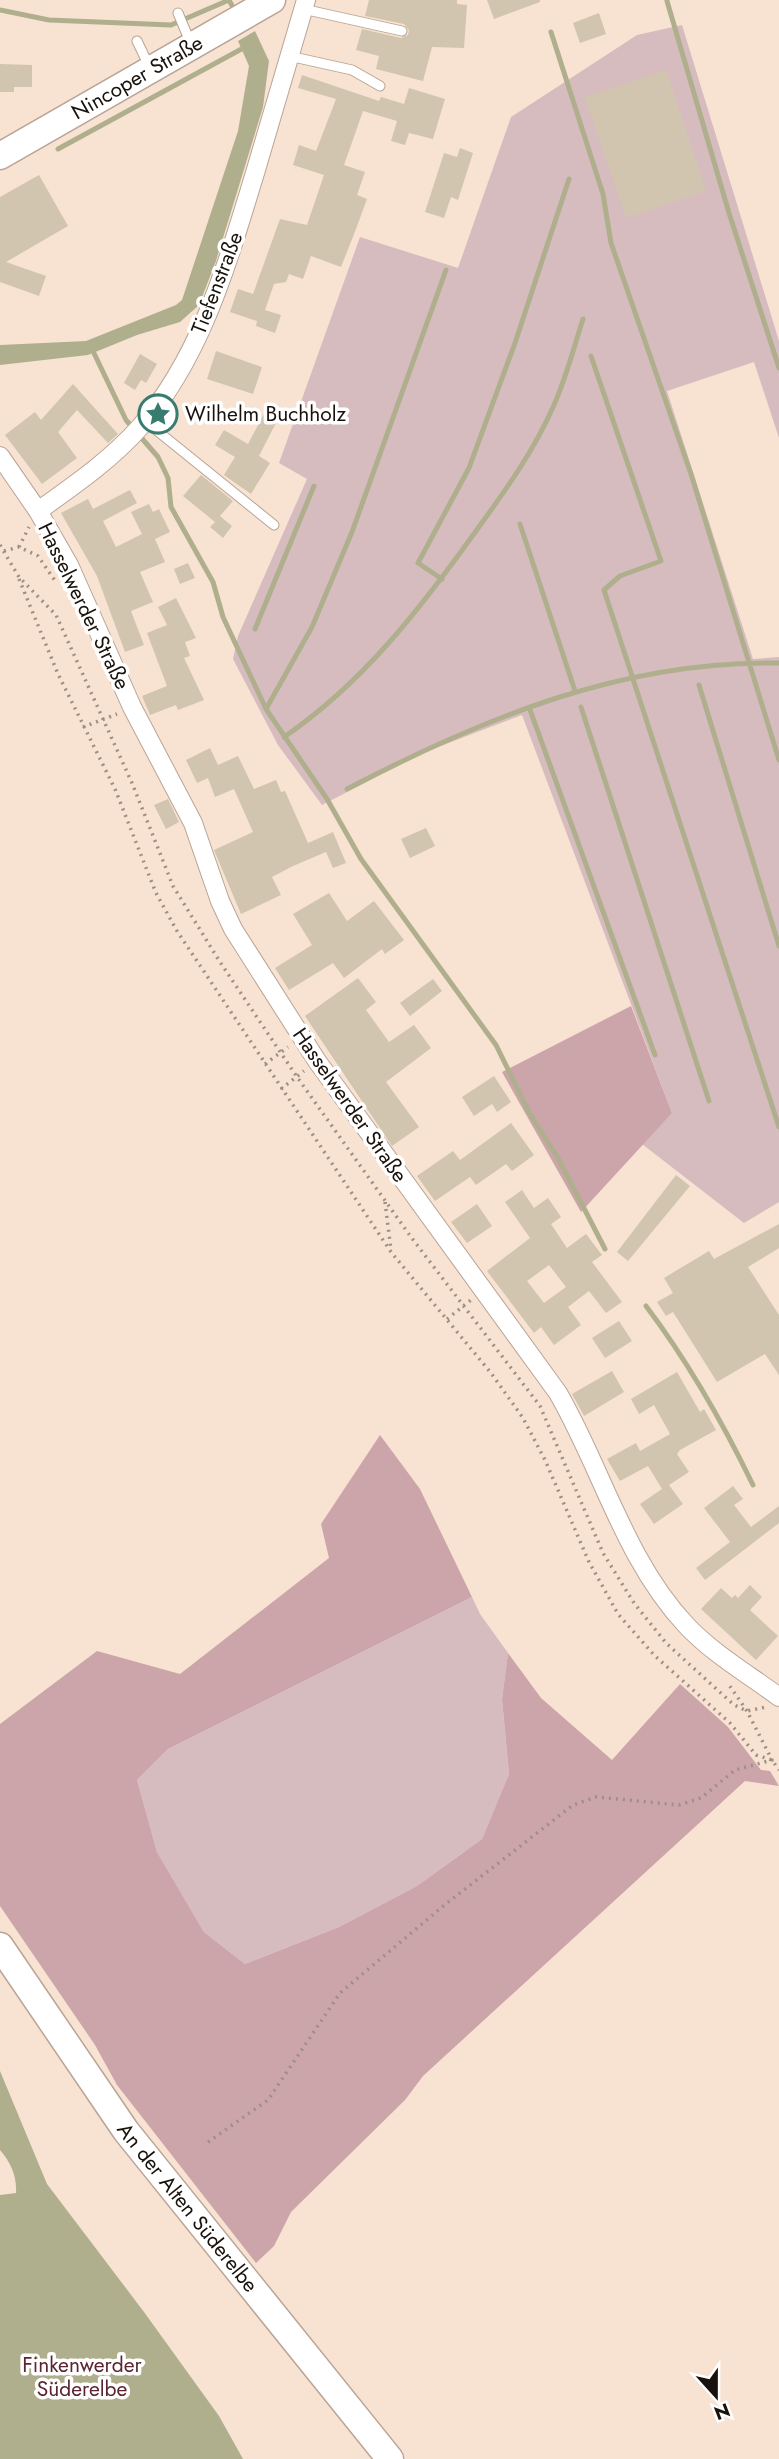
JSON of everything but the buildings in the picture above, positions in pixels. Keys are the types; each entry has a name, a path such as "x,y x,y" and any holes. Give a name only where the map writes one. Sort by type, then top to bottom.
{"main road":[{"name":"Nincoper Straße","path":"0,156 151,69 189,38 218,22 263,6"},
{"name":"An der Alten Süderelbe","path":"0,1946 106,2104 188,2212 390,2459"}],"street":[{"name":"Tiefenstraße","path":"36,515 128,440 176,377 205,321 233,245 304,4"},
{"name":"Hasselwerder Straße","path":"0,456 69,565 132,707 193,823 220,901 233,929 271,991 350,1106 558,1393 589,1450 628,1539 656,1587 702,1641 779,1697"}],"lane":[{"path":"304,4 402,30"},
{"path":"178,13 189,38"},
{"path":"137,41 151,69"},
{"path":"289,56 352,70 380,86"},
{"path":"143,423 274,525"}],"path":[{"path":"19,547 36,515"},
{"path":"4,551 19,547 38,556 59,586"},
{"path":"19,577 83,727 115,789 156,893 177,932 391,1252 523,1418 545,1460 589,1562 618,1614 655,1656 730,1723 756,1755 772,1760"},
{"path":"83,727 125,710"},
{"path":"265,1064 281,1053"},
{"path":"281,1089 297,1077"},
{"path":"385,1200 391,1252"},
{"path":"447,1320 463,1306"},
{"path":"747,1710 779,1770"},
{"path":"208,2142 268,2100 340,1993 442,1907 573,1805 596,1797 679,1805 701,1798 735,1770 772,1760"}],"shaded area":[{"path":"682,25 779,341 779,438 754,362 667,391 753,659 779,657 779,1202 744,1223 642,1144 672,1113 522,715 425,752 322,805 278,745 233,659 238,636 307,479 279,463 360,237 458,268 511,117 637,35"},
{"path":"255,31 269,61 263,107 216,261 199,305 180,322 137,335 88,355 0,365 0,345 86,341 176,305 182,300 238,131 249,66 238,41"},
{"path":"631,1006 672,1113 581,1212 502,1072"},
{"path":"380,1435 420,1489 472,1597 168,1749 137,1780 157,1852 204,1932 245,1964 339,1927 417,1886 482,1839 509,1774 502,1699 508,1653 541,1698 612,1760 680,1684 728,1727 761,1770 770,1771 779,1786 745,1781 423,2076 405,2100 291,2212 274,2246 256,2263 117,2085 95,2045 0,1906 0,1724 97,1651 180,1674 329,1558 321,1524"},
{"path":"472,1597 480,1614 508,1653 502,1699 509,1774 482,1839 417,1886 339,1927 245,1964 204,1932 157,1852 137,1780 168,1749"},
{"name":"Finkenwerder Süderelbe","path":"0,2071 47,2184 219,2416 243,2459 0,2459 0,2195 16,2193 16,2187 12,2170 0,2150"}],"waterway":[{"path":"229,0 236,13"},
{"path":"0,10 49,20 171,25 229,0"},
{"path":"667,1 729,213 779,368"},
{"path":"551,32 603,194 611,243 691,474 779,760"},
{"path":"58,149 247,46"},
{"path":"442,579 418,563 469,468 515,343 569,179"},
{"path":"266,709 312,627 352,532 446,270"},
{"path":"284,737 339,693 389,643 487,516 546,422 562,384 583,319"},
{"path":"92,349 126,420 158,457 168,478 171,507 213,582 223,617 266,709 327,799 361,859 496,1045 530,1114 558,1158 605,1249"},
{"path":"591,356 661,561 620,576 604,590 779,1127"},
{"path":"255,629 314,486"},
{"path":"520,524 575,691"},
{"path":"347,789 450,739 556,698 665,671 779,663"},
{"path":"699,685 779,946"},
{"path":"529,707 655,1055"},
{"path":"581,707 709,1101"},
{"path":"646,1306 704,1393 753,1485"}],"place":[{"name":"Wilhelm Buchholz","path":"158,414"}]}
